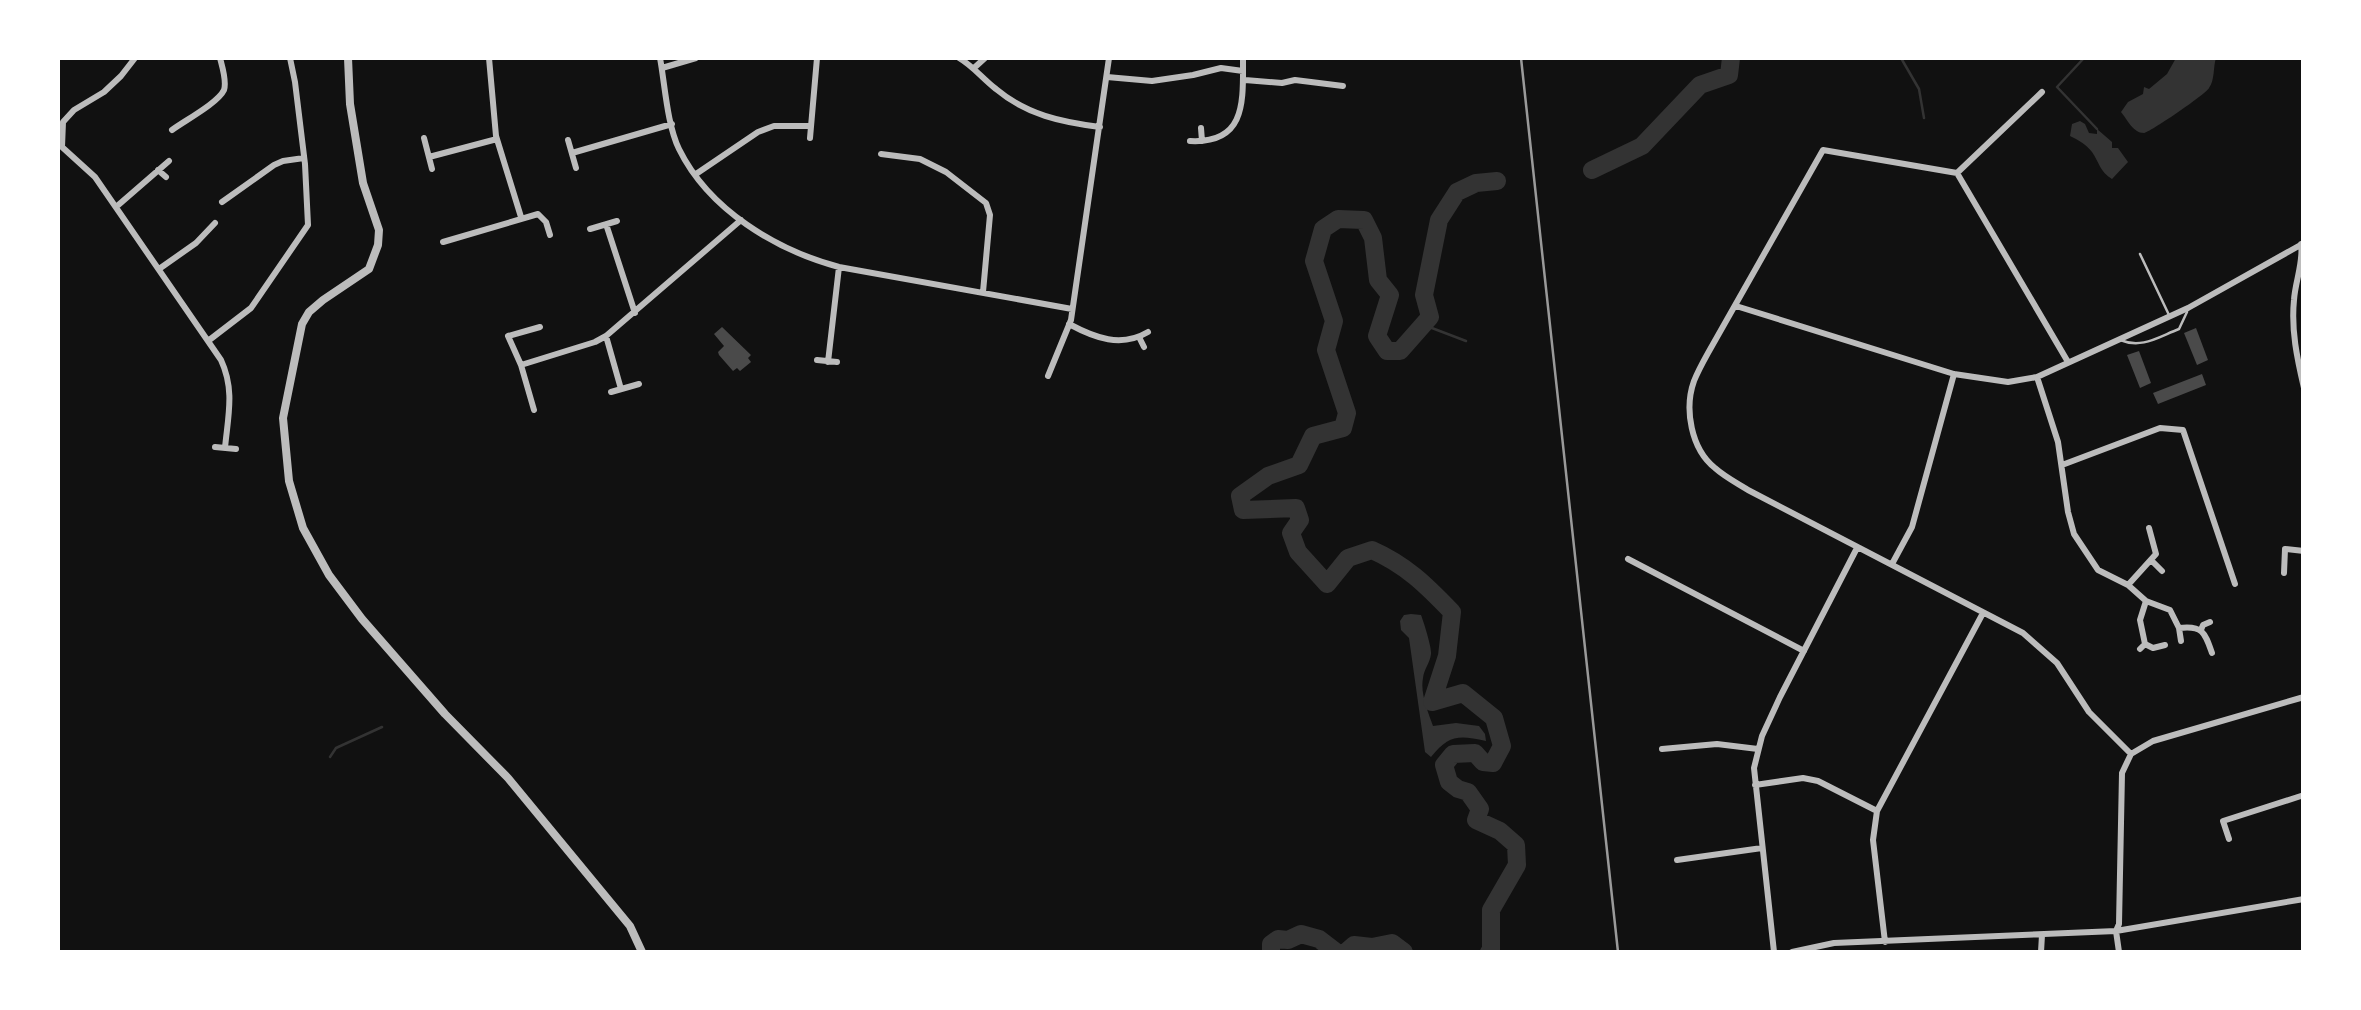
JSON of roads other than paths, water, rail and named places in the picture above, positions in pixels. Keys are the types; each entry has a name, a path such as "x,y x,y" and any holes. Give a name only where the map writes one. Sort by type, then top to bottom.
{"street":[{"path":"135,58 104,92 74,110 63,122 62,148 96,177 221,360 229,377 230,404 220,448 236,449"},
{"path":"172,130 224,90 220,58"},
{"path":"208,341 251,308 308,225 304,158 290,58"},
{"path":"348,58 350,104 363,182 379,230 378,245 369,268 322,300 302,324 282,418 296,507 303,528 330,575 362,619 445,714 508,778 630,926 642,952"},
{"path":"489,58 497,139 521,217"},
{"path":"660,58 679,149 713,194 741,220 781,246 806,258 839,266 1072,309"},
{"path":"662,68 696,58"},
{"path":"810,138 817,58"},
{"path":"960,58 1030,112 1071,124 1100,127"},
{"path":"974,68 985,58"},
{"path":"1048,376 1070,324 1110,58"},
{"path":"1203,72 1204,58"},
{"path":"1190,141 1202,142 1228,133 1235,123 1241,108 1243,60"},
{"path":"1107,77 1152,81 1220,68 1282,83 1296,80 1343,86"},
{"path":"1325,83 1326,69"},
{"path":"1958,172 2042,92"},
{"path":"175,116 181,124"},
{"path":"572,153 672,124"},
{"path":"696,174 758,132 774,126 811,126"},
{"path":"1201,128 1202,142"},
{"path":"424,138 432,169"},
{"path":"429,158 497,139"},
{"path":"568,140 576,168"},
{"path":"1958,172 1823,150 1708,352 1693,385 1692,430 1713,467 1748,490 2024,632 2056,663 2089,712 2131,754"},
{"path":"881,154 920,159 946,172 986,203 990,215 983,292"},
{"path":"222,202 233,199 283,160 304,158"},
{"path":"116,207 168,161"},
{"path":"158,170 166,176"},
{"path":"1958,172 2068,362"},
{"path":"443,242 538,214 546,222 550,236"},
{"path":"521,365 606,336 741,220"},
{"path":"590,229 617,221"},
{"path":"159,269 196,243 204,227 216,223"},
{"path":"606,224 635,313"},
{"path":"1736,306 1954,374 2008,382 2037,377 2188,308 2302,243 2293,322 2304,388"},
{"path":"828,362 839,266"},
{"path":"1070,324 1110,341 1140,337 1148,332"},
{"path":"534,410 508,336 540,327"},
{"path":"606,336 622,389"},
{"path":"1140,337 1144,347"},
{"path":"816,360 837,362"},
{"path":"1892,564 1912,527 1954,374"},
{"path":"2037,377 2062,465 2074,534 2098,570 2146,601 2170,610 2180,628 2181,641"},
{"path":"612,392 639,384"},
{"path":"2062,465 2160,428 2184,430 2235,584"},
{"path":"2128,586 2156,554 2149,528"},
{"path":"1774,952 1754,768 1780,697 1857,548"},
{"path":"2284,573 2285,550 2304,551"},
{"path":"1628,559 1642,571 1804,650"},
{"path":"2152,561 2162,571"},
{"path":"2146,601 2140,620 2142,646 2164,645"},
{"path":"1885,942 1873,840 1876,811 1983,613"},
{"path":"2201,630 2210,622"},
{"path":"2180,628 2192,626 2201,630 2212,653"},
{"path":"2119,952 2116,931 2122,773 2131,754 2153,740 2304,696"},
{"path":"1662,749 1717,744 1758,749"},
{"path":"1756,785 1803,778 1818,781 1876,811"},
{"path":"2229,839 2223,821 2304,795"},
{"path":"1677,860 1762,848"},
{"path":"1792,952 1834,942 2116,931 2304,899"},
{"path":"2041,952 2042,935"}],"lane":[{"path":"2140,254 2170,316"},
{"path":"2118,340 2145,344 2179,329 2188,308"}],"waterway":[{"path":"1592,170 1642,146 1700,85 1729,75 1731,58"},
{"path":"1901,58 1919,89 1924,118"},
{"path":"2084,58 2057,87 2097,129"},
{"path":"1489,952 1491,910 1517,865 1516,845 1500,831 1476,820 1480,809 1468,792 1449,782 1444,765 1453,754 1475,753 1483,762 1493,763 1502,746 1494,718 1463,693 1432,702 1447,656 1452,612 1415,576 1372,550 1348,558 1327,584 1298,552 1291,533 1300,520 1296,508 1243,510 1240,496 1268,476 1299,465 1313,436 1343,428 1347,413 1326,350 1334,321 1314,261 1323,229 1338,219 1364,220 1373,238 1378,280 1390,295 1377,336 1387,351 1400,351 1430,317 1424,295 1439,220 1457,192 1476,183 1497,181"},
{"path":"1424,325 1466,341"},
{"path":"330,757 336,748 382,727"},
{"path":"1271,952 1271,944 1278,939 1288,940 1301,934 1319,939 1336,952"},
{"path":"1346,952 1354,945 1392,943 1404,952"}],"railway":[{"path":"1521,58 1618,952"}]}
